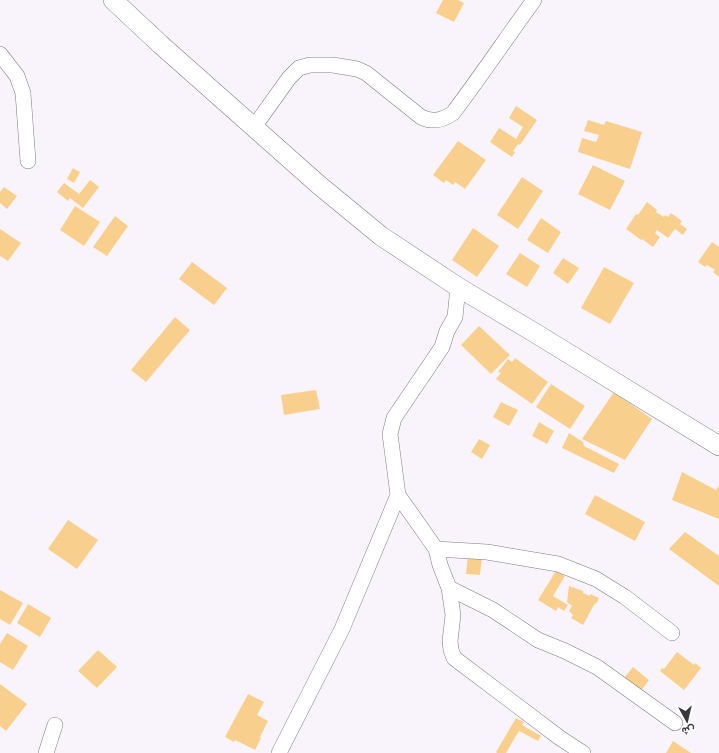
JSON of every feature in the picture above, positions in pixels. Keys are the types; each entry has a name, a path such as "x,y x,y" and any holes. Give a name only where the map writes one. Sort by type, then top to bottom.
{"main road":[{"path":"113,0 318,185 381,236 458,287 719,446"}],"street":[{"path":"254,128 294,72 299,68 310,65 333,65 357,69 366,73 421,117 431,120 447,117 454,113 534,0"},
{"path":"0,54 16,76 23,93 28,161"},
{"path":"458,287 455,318 447,331 442,346 394,418 390,434 398,495 436,549 440,565 449,588 453,614 450,641 454,658 560,738 583,753"},
{"path":"279,753 342,629 398,495"},
{"path":"436,549 487,552 558,564 596,579 625,597 672,633"},
{"path":"449,588 493,610 538,640 565,651 596,667 675,723"},
{"path":"46,753 55,725"}],"building":[{"path":"443,0 458,0 464,3 454,22 436,13"},
{"path":"516,106 537,120 520,145 518,144 513,151 515,152 512,157 490,142 499,128 516,139 523,127 509,118"},
{"path":"588,120 604,125 606,121 642,132 630,169 578,152 582,138 596,142 599,135 584,131"},
{"path":"458,141 486,160 465,189 455,182 453,185 446,180 444,183 433,175"},
{"path":"593,165 625,181 610,210 578,194"},
{"path":"73,168 80,172 74,183 67,179"},
{"path":"522,177 543,191 518,229 497,215"},
{"path":"90,180 99,187 83,208 70,198 68,201 57,192 64,183 79,194"},
{"path":"4,187 17,196 7,209 0,203 0,192"},
{"path":"647,202 657,210 656,212 664,217 665,215 668,217 671,213 682,221 680,224 687,229 683,235 675,229 668,238 657,230 655,233 660,237 653,247 626,229 636,214 638,215"},
{"path":"75,206 100,222 84,246 60,230"},
{"path":"115,216 128,226 107,256 93,247"},
{"path":"541,218 561,232 548,253 527,240"},
{"path":"473,228 499,246 477,277 452,260"},
{"path":"0,229 21,243 8,261 0,256"},
{"path":"712,242 719,247 719,277 713,272 715,270 707,265 705,267 698,262"},
{"path":"520,253 540,266 527,287 506,274"},
{"path":"563,258 579,268 568,284 553,273"},
{"path":"192,262 227,288 214,305 179,279"},
{"path":"604,267 634,283 610,324 581,308"},
{"path":"175,317 190,330 146,382 131,370"},
{"path":"479,326 510,355 491,374 461,345"},
{"path":"515,358 548,382 532,404 496,379 501,373 498,372 508,359 512,362"},
{"path":"551,384 585,406 570,429 536,407"},
{"path":"316,390 320,409 284,415 281,395"},
{"path":"614,392 652,419 625,460 582,439"},
{"path":"501,402 518,410 509,426 493,417"},
{"path":"539,422 554,431 547,444 532,436"},
{"path":"569,433 583,442 584,446 619,464 614,473 562,448"},
{"path":"479,439 490,445 482,459 471,452"},
{"path":"682,472 716,490 719,485 719,519 672,500"},
{"path":"595,495 645,522 635,541 585,514"},
{"path":"68,520 98,540 77,569 48,549"},
{"path":"685,532 719,556 719,586 669,549"},
{"path":"468,554 482,556 480,575 466,574"},
{"path":"556,571 565,576 553,596 568,605 564,611 558,607 556,611 538,600"},
{"path":"569,586 583,591 583,593 590,596 590,594 599,598 583,625 571,618 573,615 569,611 572,606 567,602"},
{"path":"0,590 23,603 10,625 0,619"},
{"path":"28,604 51,618 40,637 17,623"},
{"path":"7,633 28,646 13,670 0,662 0,644"},
{"path":"98,650 117,667 97,688 78,671"},
{"path":"677,652 694,665 695,663 701,668 684,690 660,671 662,668 664,669"},
{"path":"633,667 649,680 641,691 624,678"},
{"path":"0,684 27,704 6,731 0,726"},
{"path":"248,694 264,702 257,715 268,721 255,750 235,740 234,742 225,737"},
{"path":"516,718 524,722 522,725 541,736 538,741 519,731 506,753 497,753 496,752"},
{"path":"673,741 691,753 666,753"}]}
